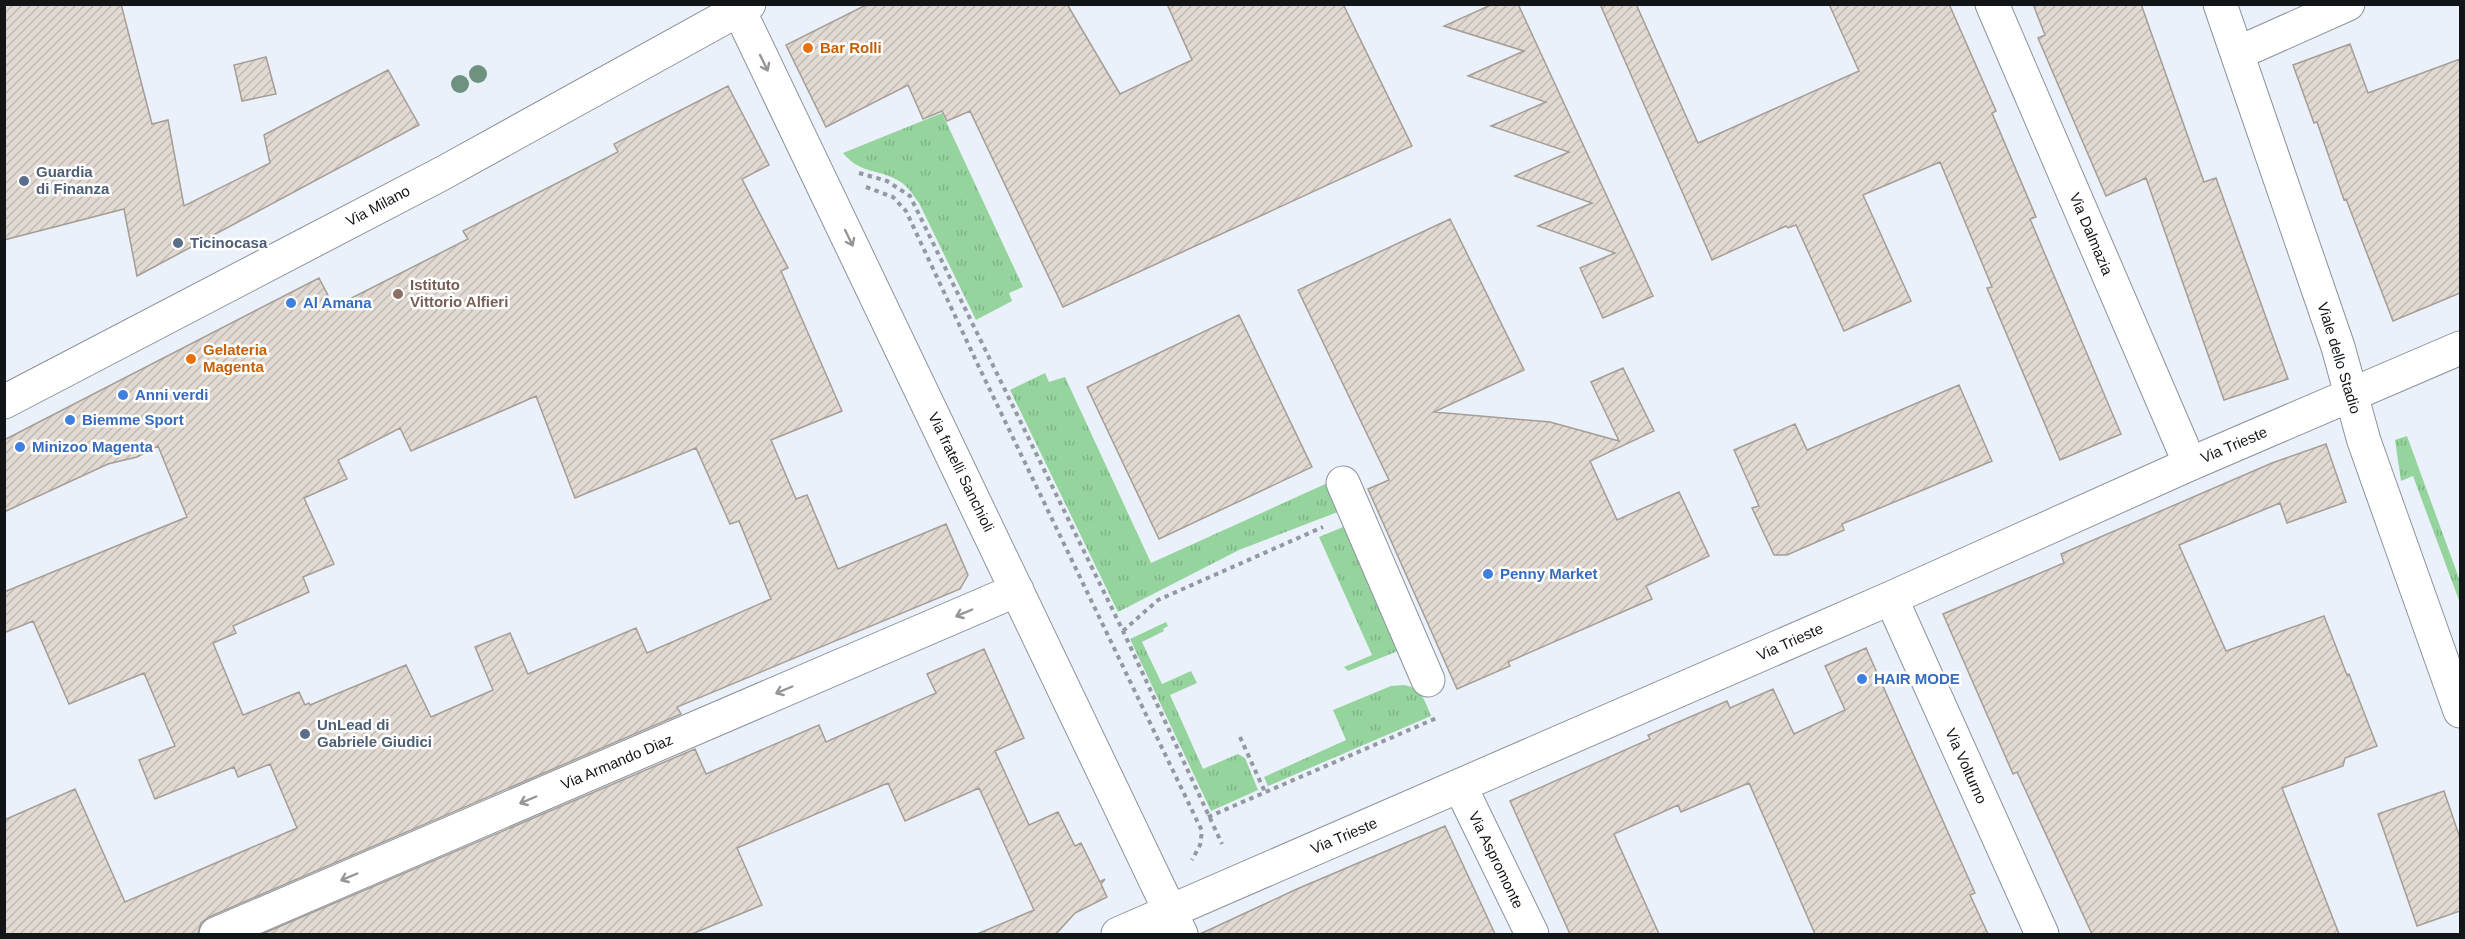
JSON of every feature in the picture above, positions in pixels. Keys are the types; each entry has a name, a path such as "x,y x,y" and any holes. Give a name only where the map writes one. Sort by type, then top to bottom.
{"street":[{"name":"Via Dalmazia","path":"1992,4 2190,464"},
{"name":"Viale dello Stadio","path":"2220,4 2338,347 2364,441 2460,711"},
{"path":"2238,53 2348,4"},
{"name":"Via fratelli Sanchioli","path":"744,7 826,191 1170,913"},
{"name":"Via Milano","path":"4,402 443,173 744,7"},
{"name":"Via Trieste","path":"1118,934 2460,348"},
{"path":"1343,483 1428,680"},
{"name":"Via Armando Diaz","path":"216,934 1017,590"},
{"name":"Via Volturno","path":"1891,598 2042,934"},
{"name":"Via Aspromonte","path":"1460,786 1532,934"}],"path":[{"path":"852,170 887,181 910,196 1123,631 1222,844"},
{"path":"826,191 851,185 864,187 893,197 906,211 1115,647 1202,831 1200,845 1189,864 1170,913"},
{"path":"1123,631 1158,600 1356,513"},
{"path":"1208,817 1445,715"},
{"path":"1240,736 1265,792"}],"green space":[{"path":"942,113 1023,287 1009,293 1012,301 976,320 919,203 910,191 891,177 856,165 843,153"},
{"path":"1045,373 1049,382 1065,377 1151,563 1332,481 1343,510 1239,550 1118,612 1010,390"},
{"path":"2407,436 2460,581 2460,603 2413,476 2401,481 2395,440"},
{"path":"1348,525 1403,649 1348,671 1344,667 1372,655 1319,537"},
{"path":"1166,622 1168,626 1163,629 1164,631 1142,642 1162,684 1191,671 1197,683 1170,695 1203,769 1238,754 1245,758 1258,790 1211,811 1130,639"},
{"path":"1404,685 1419,692 1431,716 1268,786 1264,777 1346,740 1333,710 1391,686"}],"building":[{"path":"4,4 121,4 152,124 168,120 184,206 270,163 264,135 388,70 419,125 137,276 124,209 4,240"},
{"path":"868,4 1067,4 1120,94 1192,60 1167,4 1343,4 1412,146 1063,307 970,111 947,121 942,111 923,119 908,85 826,127 786,45"},
{"path":"1493,4 1518,4 1653,296 1603,318 1580,268 1615,253 1538,226 1592,203 1515,176 1569,152 1491,126 1546,102 1468,76 1524,51 1444,26"},
{"path":"1600,4 1636,4 1698,143 1859,71 1829,4 1949,4 1996,111 1992,113 2036,217 2030,219 2121,434 2060,460 1987,288 1992,287 1940,162 1863,195 1911,301 1844,331 1796,225 1788,228 1786,226 1712,260"},
{"path":"2033,4 2141,4 2204,182 2216,178 2288,379 2224,400 2146,178 2106,196 2038,38 2045,35"},
{"path":"2350,44 2368,93 2460,59 2460,293 2393,321 2293,65"},
{"path":"266,57 276,94 242,101 234,65"},
{"path":"728,86 769,165 742,179 788,268 781,271 842,411 771,440 796,499 807,495 838,569 946,524 968,575 960,589 677,707 681,714 209,917 201,923 198,934 4,934 4,820 75,789 125,902 297,828 270,764 238,777 234,767 155,799 139,760 175,746 144,673 69,704 33,621 4,633 4,592 187,517 158,446 137,457 108,464 4,512 4,440 319,278 334,307 468,239 463,231 618,152 614,144","holes":["536,396 575,498 696,448 730,524 739,521 771,599 647,653 636,628 528,674 510,633 475,647 493,690 431,717 406,665 310,705 309,703 305,705 299,692 243,715 213,643 236,633 233,626 309,592 303,577 334,564 304,498 347,479 338,460 400,428 411,451"]},
{"path":"1450,219 1524,370 1434,412 1550,422 1619,441 1591,382 1623,368 1654,431 1590,461 1617,520 1679,492 1709,556 1646,586 1652,599 1508,662 1510,666 1457,689 1368,489 1389,480 1298,290"},
{"path":"1239,315 1312,467 1159,539 1087,387"},
{"path":"1959,385 1992,461 1842,524 1844,530 1787,555 1774,555 1752,508 1759,506 1734,450 1795,424 1807,450"},
{"path":"2326,444 2346,502 2287,523 2280,503 2179,545 2226,651 2324,616 2347,675 2349,674 2377,746 2345,758 2343,766 2282,788 2339,934 2092,934 2017,772 2013,774 1943,614 2064,563 2061,554 2272,463"},
{"path":"1866,648 1975,893 1970,895 1988,934 1815,934 1749,783 1681,812 1678,805 1614,834 1659,934 1570,934 1510,801 1650,739 1648,735 1727,701 1730,708 1773,689 1794,734 1845,710 1825,666"},
{"path":"984,649 1024,738 995,751 1029,825 1058,812 1075,846 1081,843 1100,882 1105,879 1101,884 1107,897 1075,913 1056,934 977,934 1034,910 979,788 905,821 888,783 737,848 762,905 692,934 262,934 695,749 706,774 819,725 826,742 936,693 927,674"},
{"path":"2444,791 2460,838 2460,911 2417,926 2378,814"},
{"path":"1445,826 1495,934 1200,934 1297,889"}],"place":[{"name":"Bar Rolli","path":"808,48"},
{"name":"Guardia di Finanza","path":"24,181"},
{"name":"Ticinocasa","path":"178,243"},
{"name":"Istituto Vittorio Alfieri","path":"398,294"},
{"name":"Al Amana","path":"291,303"},
{"name":"Gelateria Magenta","path":"191,359"},
{"name":"Anni verdi","path":"123,395"},
{"name":"Biemme Sport","path":"70,420"},
{"name":"Minizoo Magenta","path":"20,447"},
{"name":"Penny Market","path":"1488,574"},
{"name":"HAIR MODE","path":"1862,679"},
{"name":"UnLead di Gabriele Giudici","path":"305,734"}]}
